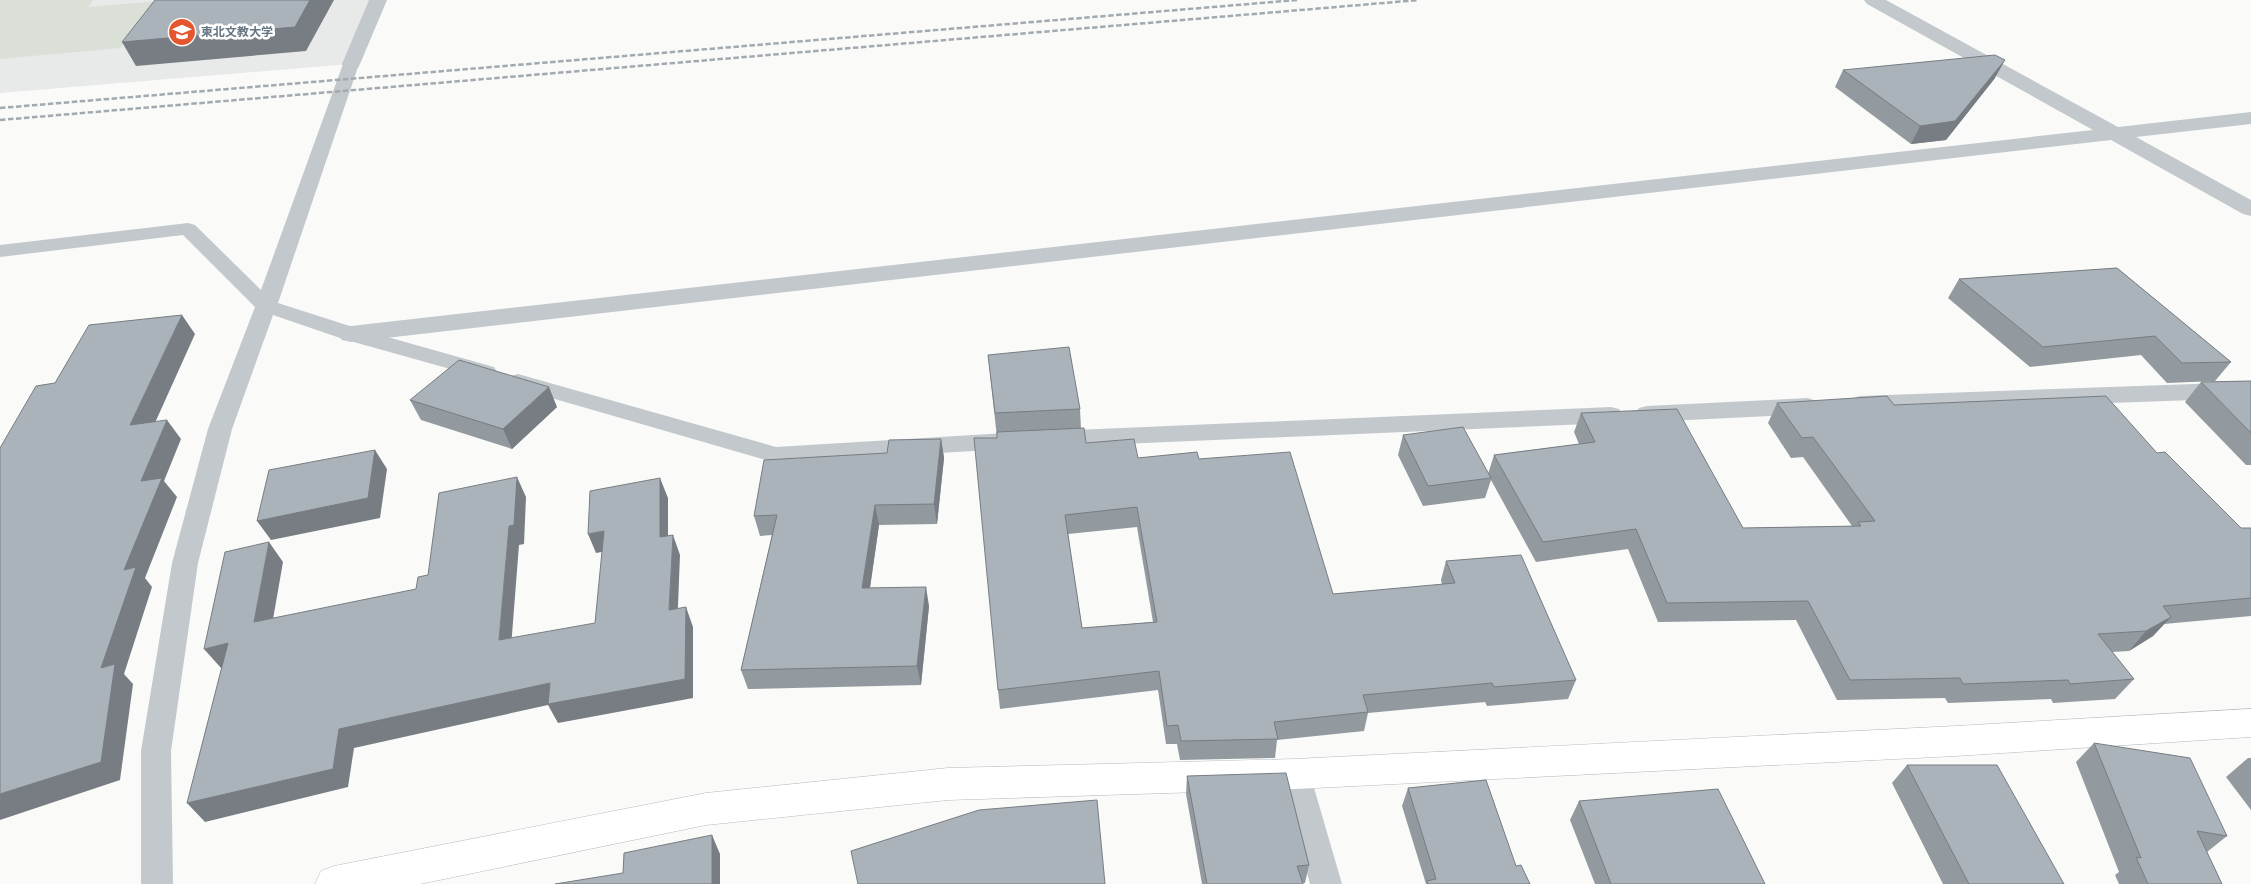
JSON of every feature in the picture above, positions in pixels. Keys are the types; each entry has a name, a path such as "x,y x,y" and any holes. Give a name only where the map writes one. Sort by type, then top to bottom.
{"street":[{"path":"351,64 378,0"},
{"path":"1873,0 2251,209"},
{"path":"351,334 2251,118"},
{"path":"334,884 706,809 948,784 1294,774 1966,740 2251,723"}],"lane":[{"path":"157,884 156,751 185,563 220,429 266,306 351,64"},
{"path":"0,251 188,229 266,306 351,334 776,455 988,442 1830,405 2251,390"},
{"path":"1294,774 1326,884"}],"shaded area":[{"name":"東北文教大学","path":"0,0 378,0 351,64 0,93"},
{"path":"0,0 93,0 88,7 172,0 139,22 120,48 0,59"}],"building":[{"path":"155,0 310,0 295,27 122,42"},
{"path":"1995,55 2005,60 1955,121 1920,126 1843,70"},
{"path":"2117,268 2231,362 2182,363 2155,336 2043,347 1959,279"},
{"path":"182,315 130,425 167,420 141,481 162,478 124,570 136,567 101,668 115,664 101,762 0,794 0,448 36,386 55,383 89,325"},
{"path":"1069,347 1080,409 995,413 988,355"},
{"path":"459,360 549,387 503,429 410,400"},
{"path":"2251,381 2251,433 2201,382"},
{"path":"1887,396 1894,405 2106,396 2157,453 2165,452 2241,528 2251,528 2251,598 2163,606 2171,617 2146,631 2098,634 2134,679 2070,684 2068,680 1963,684 1960,678 1850,680 1808,601 1667,603 1636,529 1543,542 1494,455 1595,442 1581,413 1677,409 1743,528 1861,526 1858,522 1875,521 1813,437 1802,438 1777,403"},
{"path":"1463,427 1491,478 1428,486 1403,435"},
{"path":"1084,428 1086,443 1134,439 1138,458 1197,452 1199,459 1290,452 1333,594 1455,583 1446,561 1521,555 1576,680 1494,687 1492,683 1363,695 1368,712 1274,722 1278,739 1181,741 1178,725 1167,726 1159,671 998,690 974,438 997,438 997,432","holes":["1137,507 1157,622 1082,628 1065,515"]},
{"path":"941,439 934,504 875,505 862,588 926,587 917,666 741,670 777,515 754,516 764,460 887,453 889,440"},
{"path":"375,450 368,498 257,521 269,470"},
{"path":"517,477 514,525 509,526 499,640 595,623 604,531 588,534 590,491 660,478 660,537 673,535 669,610 686,607 685,679 548,704 550,683 339,729 333,769 187,803 228,643 204,649 225,552 269,542 254,622 416,589 418,577 428,575 439,493"},
{"path":"2094,743 2190,758 2227,836 2197,831 2222,884 2148,884 2136,857 2141,858"},
{"path":"1907,765 1997,765 2064,884 1969,884"},
{"path":"1286,773 1309,865 1297,866 1303,884 1207,884 1187,776"},
{"path":"1486,780 1516,866 1521,865 1530,884 1428,884 1427,881 1436,879 1408,788"},
{"path":"1718,789 1765,884 1611,884 1579,801"},
{"path":"1097,800 1105,884 858,884 851,851 979,810"},
{"path":"712,835 712,884 555,884 623,873 624,853"}],"railway":[{"path":"0,108 1297,0"},
{"path":"0,120 1419,0"}],"place":[{"name":"東北文教大学","path":"182,32"}]}
